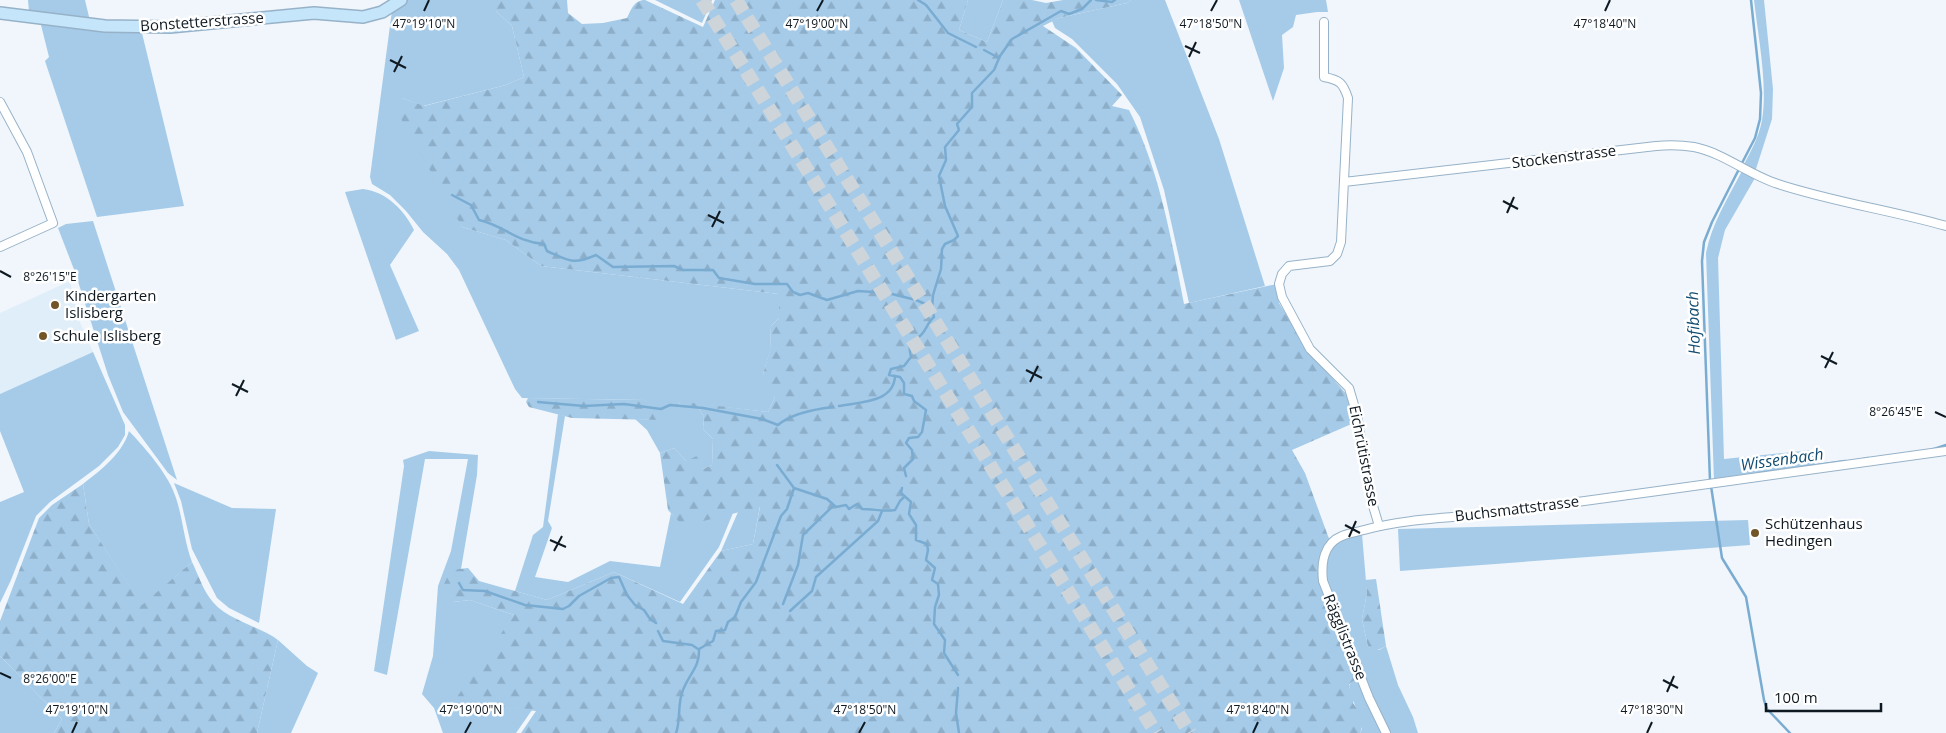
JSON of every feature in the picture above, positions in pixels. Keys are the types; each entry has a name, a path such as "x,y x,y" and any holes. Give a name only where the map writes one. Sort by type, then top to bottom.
{"street":[{"name":"Bonstetterstrasse","path":"0,14 15,14 105,26 170,27 314,13 363,17 382,12 401,0"},
{"path":"1324,22 1324,77 1337,80 1344,88 1348,98 1344,182"},
{"path":"0,102 27,152 53,223 0,247"},
{"name":"Stockenstrasse","path":"1344,182 1361,182 1656,146 1678,145 1695,147 1712,153 1756,176 1786,186 1857,206 1946,226"},
{"name":"Eichrütistrasse","path":"1344,182 1341,242 1337,254 1330,261 1290,266 1282,274 1280,284 1282,297 1310,349 1349,388 1357,415 1370,499 1379,526"},
{"name":"Buchsmattstrasse","path":"1335,540 1342,536 1379,526 1766,477 1946,451"},
{"name":"Rägglistrasse","path":"1335,540 1329,546 1324,557 1322,568 1323,581 1369,698 1386,733"}],"shaded area":[{"name":"Schule Islisberg","path":"70,281 79,320 93,352 0,394 0,313"}],"green space":[{"path":"28,0 85,0 90,21 29,12"},
{"path":"406,0 496,0 496,11 512,26 524,77 506,85 423,106 402,98 462,227 506,240 541,266 779,294 779,318 771,326 770,351 763,374 775,397 768,412 678,402 681,405 699,409 704,417 703,429 713,439 712,465 703,469 686,461 674,448 660,453 647,430 635,419 658,420 645,400 522,398 515,389 459,270 447,254 423,232 390,195 372,184 370,177 392,12"},
{"path":"496,0 567,0 568,13 582,24 603,23 627,18 638,2 645,0 703,27 715,0 968,0 959,30 987,42 1003,0 1032,0 1046,3 1063,0 1131,0 1127,3 1059,18 1043,26 1076,48 1122,95 1112,106 1129,110 1149,157 1163,205 1184,304 1277,284 1279,303 1310,353 1349,397 1356,422 1292,450 1305,473 1330,540 1320,581 1359,678 1351,683 1349,687 1355,697 1353,703 1362,721 1360,733 521,733 536,711 459,702 457,697 514,615 470,600 453,602 442,588 451,570 468,568 479,581 547,600 614,572 683,604 721,551 753,544 760,507 683,526 668,510 660,453 674,448 686,461 699,455 703,469 712,465 713,439 703,429 704,417 699,409 681,405 677,401 768,412 775,397 765,391 763,374 770,350 771,326 779,318 779,294 541,266 506,240 462,227 396,110 402,98 424,106 506,85 524,77 512,26 496,11"},
{"path":"655,0 712,0 702,23"},
{"path":"968,0 1003,0 987,42 959,30"},
{"path":"1131,0 1165,0 1219,139 1265,286 1189,303 1164,190 1140,117 1117,84 1072,39 1055,28 1052,21 1127,3"},
{"path":"1239,0 1326,0 1328,12 1296,15 1293,27 1282,35 1284,68 1273,101"},
{"path":"1754,0 1764,0 1773,89 1772,119 1755,172 1743,166 1759,132 1764,106 1762,60"},
{"path":"40,21 141,29 184,206 97,217 45,61 49,57"},
{"path":"1742,171 1755,178 1725,230 1718,258 1724,459 1813,450 1815,468 1714,481 1706,253 1716,221"},
{"path":"363,189 380,194 394,203 414,230 390,265 419,331 396,340 345,192"},
{"path":"93,221 177,480 168,473 123,412 108,375 75,272 58,228 66,224"},
{"path":"93,352 125,425 125,435 118,447 99,466 50,502 36,516 0,603 0,502 24,492 0,431 0,394"},
{"path":"528,398 645,400 662,415 658,420 572,418 529,407 526,402"},
{"path":"558,414 565,416 548,521 552,528 535,577 568,582 610,561 660,567 671,513 683,525 733,513 719,547 680,602 614,572 547,600 515,591 533,535 543,527"},
{"path":"129,431 156,463 173,489 192,562 142,606 89,524 83,484 117,454"},
{"path":"429,451 478,455 477,475 461,569 451,571 453,602 470,600 514,615 460,702 532,710 516,733 443,733 434,708 422,694 433,656 438,586 451,551 468,459 425,459 387,675 374,671 404,466 403,460"},
{"path":"174,483 232,508 276,509 259,623 229,608 217,598 192,549 181,501"},
{"path":"83,484 89,524 142,605 192,562 204,589 215,605 232,617 278,640 257,733 54,733 62,719 0,656 0,621 39,518 52,505"},
{"path":"760,506 753,544 721,551 738,512"},
{"path":"1748,520 1750,545 1400,571 1398,529"},
{"path":"1410,525 1362,534 1367,593 1362,619 1368,647 1379,650 1386,646 1398,685 1413,717 1418,733 1388,733 1324,579 1325,562 1331,550 1340,541 1352,535 1380,528"},
{"path":"1376,579 1386,646 1375,650 1368,647 1362,619 1367,593 1365,580"},
{"path":"278,640 307,666 318,673 291,733 257,733"},
{"path":"0,656 62,719 54,733 0,733"},
{"path":"1359,678 1384,733 1360,733 1362,729 1349,686 1352,681"}],"waterway":[{"path":"918,0 926,5 948,33 976,47"},
{"path":"906,476 904,468 913,459 912,450 906,443 909,438 918,437 922,432 926,410 914,401 912,396 904,394 904,383 900,377 889,375 891,369 904,366 911,357 911,343 922,334 934,317 932,309 933,295 941,269 942,249 945,244 958,236 945,206 939,176 946,160 945,147 959,130 957,124 972,107 972,93 994,70 1000,56 1012,39 1061,11 1069,14 1082,9 1091,0"},
{"path":"1096,0 1112,2 1115,0"},
{"name":"Hofibach","path":"1742,163 1755,138 1760,119 1761,93 1751,0"},
{"path":"984,50 999,58"},
{"name":"Hofibach","path":"1710,481 1702,261 1704,242 1738,171"},
{"path":"452,195 471,205 479,220 488,222 525,240 544,244 547,251 571,260 582,260 596,255 613,267 674,266 683,270 713,270 719,278 755,284 787,284 793,292 800,295 808,293 827,300 858,291 888,293 916,300 932,307"},
{"path":"839,406 874,400 882,396 889,392 895,376"},
{"path":"538,402 584,406 624,404 661,409 670,405 703,408 762,419 778,425 790,417 812,410 833,407"},
{"name":"Wissenbach","path":"1931,450 1946,445"},
{"name":"Wissenbach","path":"1859,460 1868,458"},
{"name":"Wissenbach","path":"1760,473 1845,461"},
{"path":"777,465 794,488 827,499 836,507 846,505 849,509 857,504 862,509 895,510 904,497"},
{"name":"Hofibach","path":"1711,486 1722,558 1746,597 1764,700 1767,709 1790,733"},
{"path":"676,733 681,695 698,661 699,649 713,641 716,631 725,630 728,622 735,617 741,602 756,582 781,516 787,509 794,488"},
{"path":"902,488 901,493 911,502 909,514 916,525 916,540 927,544 926,560 935,568 932,580 938,584 939,595 935,607 934,624 945,640 944,653 958,675"},
{"path":"783,604 798,565 803,535 834,505"},
{"path":"790,611 812,591 816,577 878,521 882,511"},
{"path":"459,583 463,590 485,591 525,605 563,609 579,596 611,578 619,577 627,595 635,605 644,610 650,619 656,623"},
{"path":"658,631 663,641 692,645 698,649"},
{"path":"958,688 956,713 959,733"}],"tunnel":[{"path":"702,0 1156,733"},
{"path":"736,0 1190,733"}],"place":[{"name":"Kindergarten Islisberg","path":"55,305"},
{"name":"Schule Islisberg","path":"43,336"},
{"name":"Schützenhaus Hedingen","path":"1755,533"}]}
